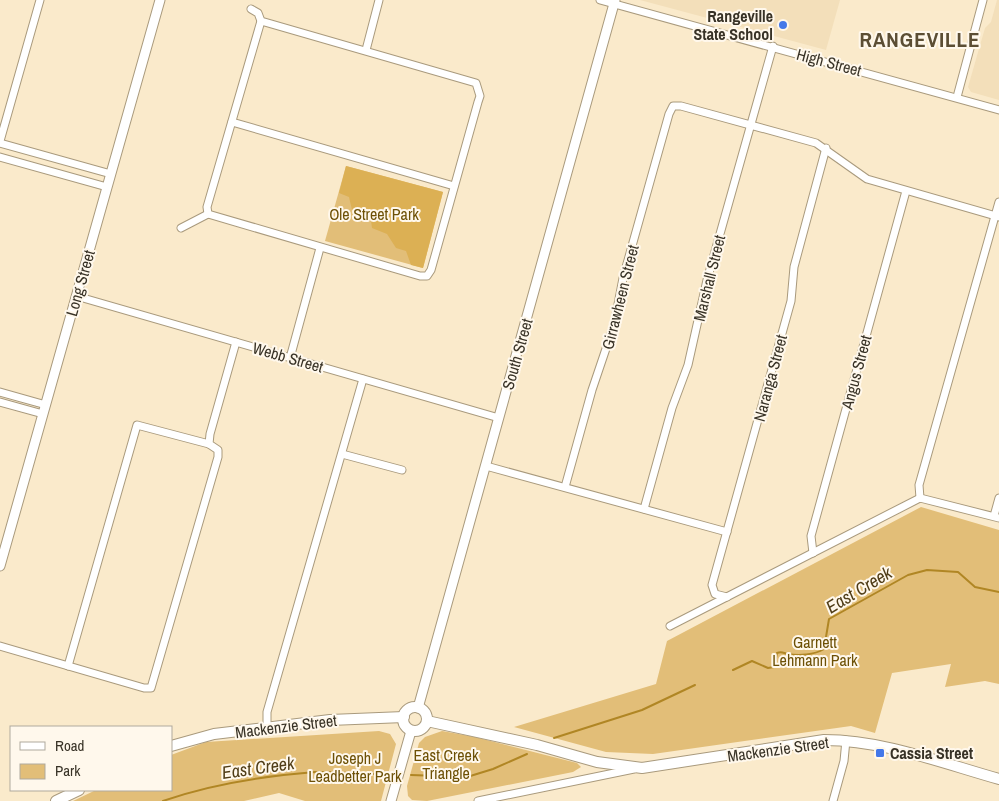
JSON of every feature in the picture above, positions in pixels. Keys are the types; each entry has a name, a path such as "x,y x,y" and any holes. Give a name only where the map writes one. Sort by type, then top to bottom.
{"main road":[{"path":"418,708 426,714 427,722 421,730 411,731 405,726 404,717 410,709 418,708"},
{"name":"Mackenzie Street","path":"172,746 214,734 360,717 404,717"},
{"name":"Mackenzie Street","path":"427,722 537,745 597,762 642,768 824,740 846,740 883,747 999,779"},
{"path":"56,801 77,791"}],"street":[{"path":"40,0 0,142 111,174"},
{"name":"Long Street","path":"0,566 160,0"},
{"path":"366,50 380,0"},
{"name":"High Street","path":"600,0 614,2 999,110"},
{"path":"957,97 983,0"},
{"name":"South Street","path":"418,708 614,2"},
{"path":"208,214 207,207 261,22 258,13 251,9"},
{"path":"181,228 208,214 320,248 427,276 431,270 478,102 479,89 476,83 366,50 261,22"},
{"name":"Marshall Street","path":"644,508 672,408 688,366 707,280 772,46"},
{"name":"Girrawheen Street","path":"565,486 592,390 614,325 623,278 669,114 673,106 681,106 751,125"},
{"path":"232,122 454,186"},
{"path":"751,125 816,143 826,148 858,174 906,191 997,216"},
{"name":"Naranga Street","path":"727,598 716,594 712,585 791,301 794,267 826,148"},
{"path":"0,157 107,187"},
{"name":"Angus Street","path":"812,553 811,536 906,191"},
{"path":"920,498 919,485 997,216 999,202"},
{"path":"290,358 320,248"},
{"name":"Webb Street","path":"76,296 499,418"},
{"path":"209,444 210,434 236,342"},
{"path":"267,728 267,712 363,379"},
{"path":"0,392 46,405"},
{"path":"0,402 43,414"},
{"path":"0,646 68,666 144,688 151,688 218,457 218,450 209,444 137,425 68,666"},
{"path":"342,454 402,470"},
{"path":"486,466 565,486 727,532"},
{"path":"670,626 920,498 996,517 999,498"},
{"path":"391,801 411,731"},
{"path":"833,801 844,761 846,740"},
{"path":"590,778 597,762"},
{"name":"Mackenzie Street","path":"478,801 642,768"}],"shaded area":[{"name":"Rangeville State School","path":"640,0 840,0 826,50"},
{"path":"997,0 999,0 999,100 971,92 968,87 985,28 991,22"}],"green space":[{"name":"Ole Street Park","path":"346,166 443,192 423,268 325,241"},
{"name":"Ole Street Park","path":"346,166 443,192 423,268 411,265 406,251 396,248 387,234 372,228 371,221 363,222 360,213 352,210 349,197 339,193"},
{"name":"Garnett Lehmann Park","path":"921,507 999,530 999,684 985,681 945,687 951,664 892,673 875,733 851,726 653,754 606,752 514,727 656,684 667,641"},
{"name":"Joseph J Leadbetter Park","path":"379,731 390,734 396,744 381,801 305,801 279,793 244,801 73,801 94,791 172,791 172,755 206,742"},
{"name":"East Creek Triangle","path":"442,731 475,737 577,763 581,767 573,772 427,801 412,800 408,796 407,786 419,743 425,737"}],"waterway":[{"name":"East Creek","path":"733,670 752,661 768,668 774,667 777,653 779,652 802,655 816,653 824,649 829,619 908,575 927,570 958,572 975,587 999,592"},
{"name":"East Creek","path":"554,738 642,710 695,685"},
{"name":"East Creek","path":"411,775 467,777 493,769 527,754"},
{"name":"East Creek","path":"163,801 219,785 276,776 315,772 388,774"}],"place":[{"name":"Rangeville State School","path":"783,25"},
{"name":"Cassia Street","path":"880,753"}],"district":[{"name":"RANGEVILLE","path":"920,40"}]}
